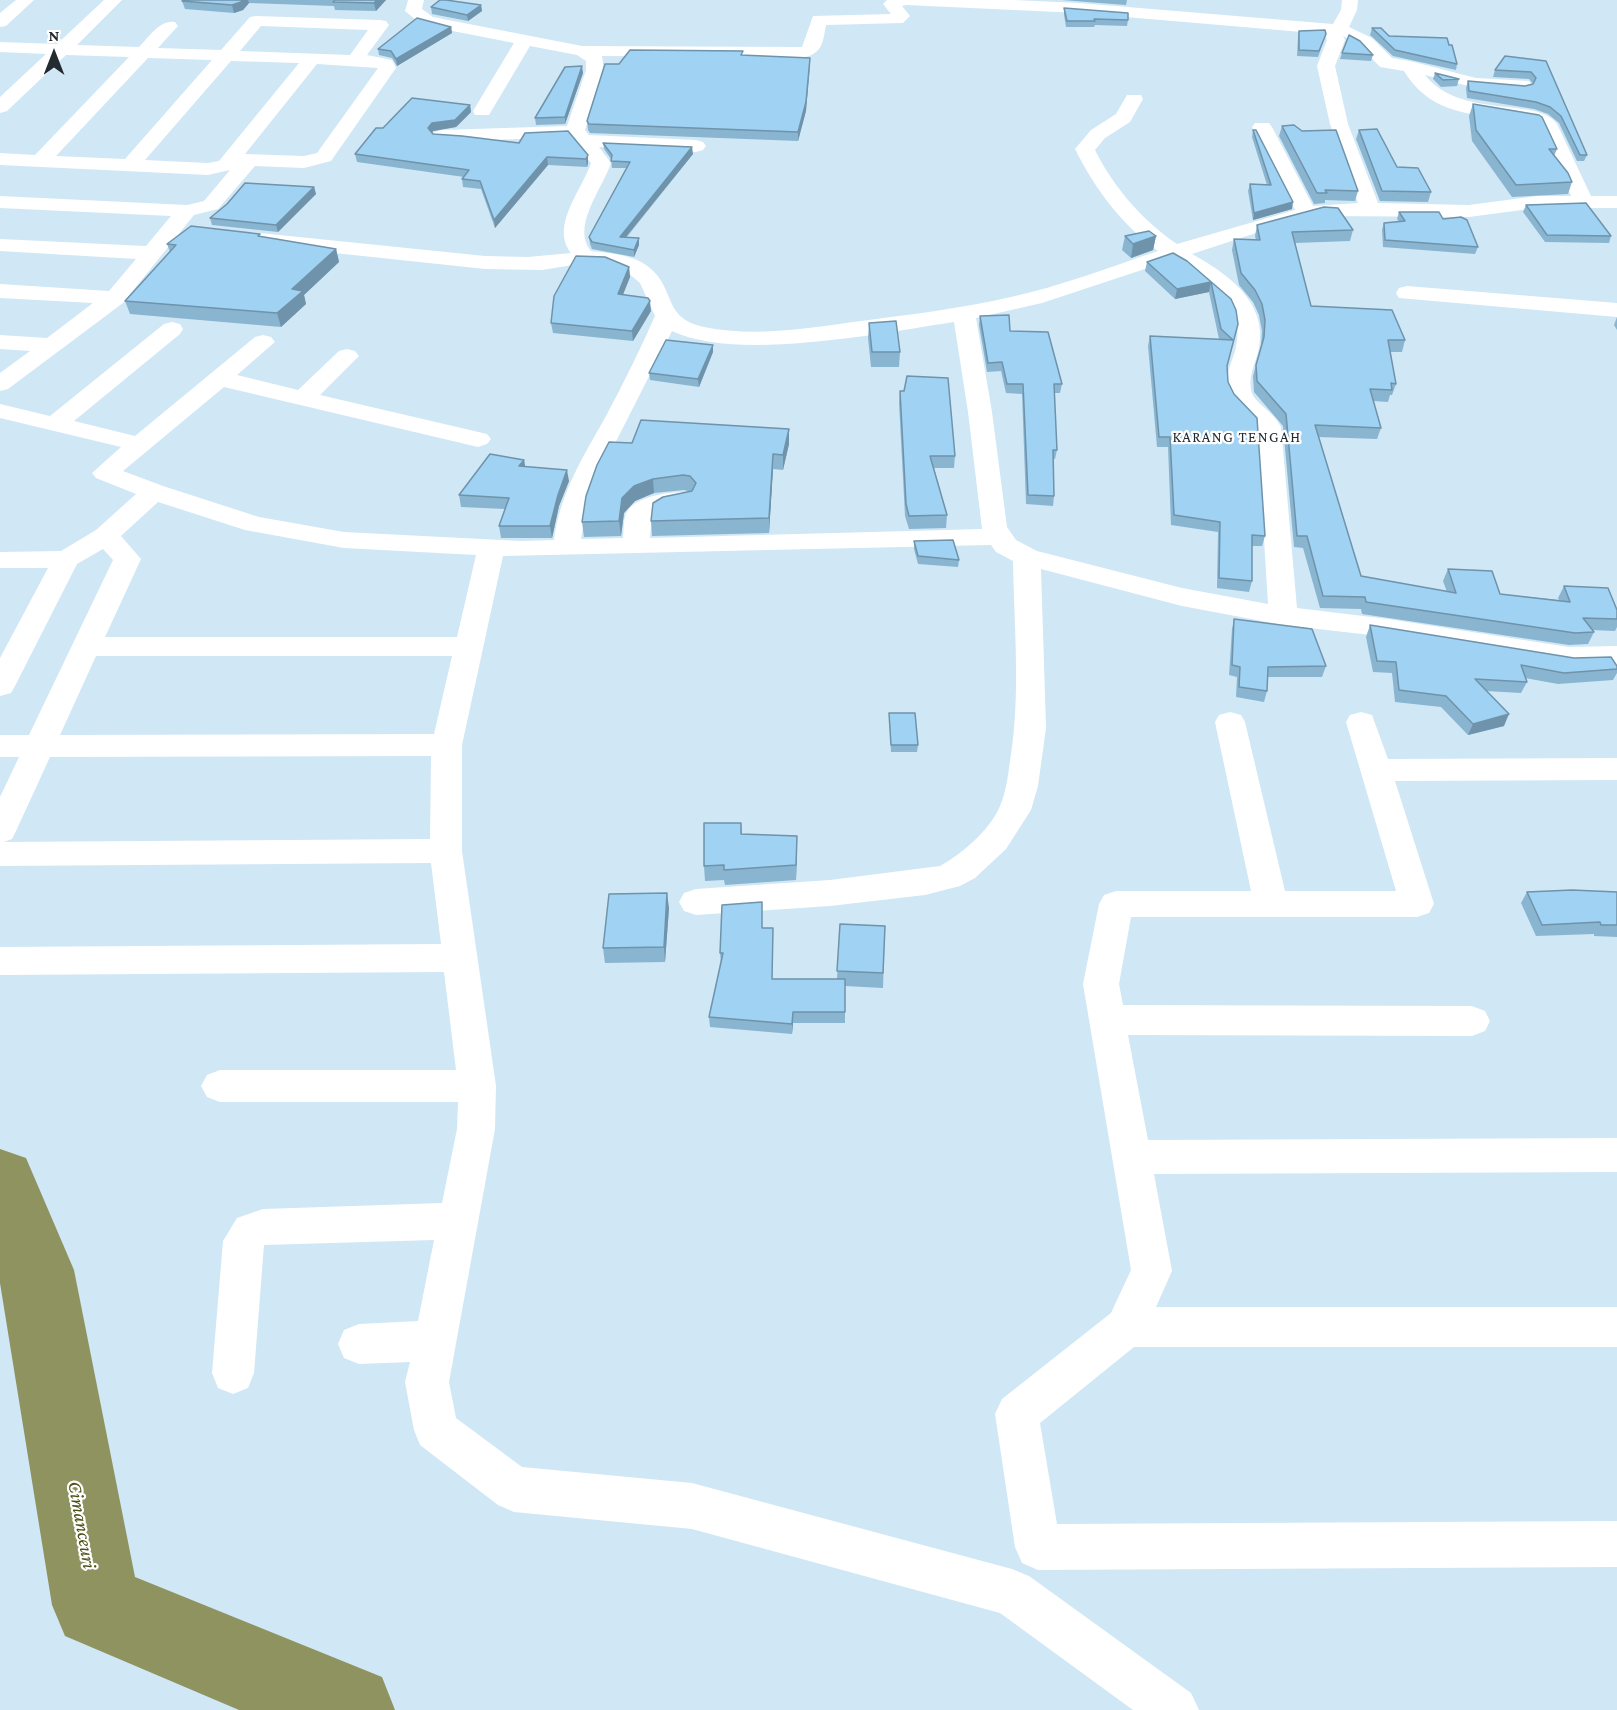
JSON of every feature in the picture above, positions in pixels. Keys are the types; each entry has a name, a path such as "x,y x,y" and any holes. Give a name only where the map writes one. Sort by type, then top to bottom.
{"street":[{"path":"0,22 26,0"},
{"path":"0,107 114,0"},
{"path":"416,0 413,11 428,21 582,51 809,51 812,49 819,20 897,19 902,16 891,3 900,1 1079,8 1336,30 1354,34 1365,40 1386,63 1410,66 1476,83 1523,86"},
{"path":"1350,0 1349,10 1336,30 1336,40 1326,66 1339,124 1370,209"},
{"path":"130,165 256,21 380,25 355,60"},
{"path":"40,161 169,26"},
{"path":"482,111 524,41"},
{"path":"0,47 378,61 386,64 387,68 324,157 304,162 240,159 207,169 0,159"},
{"path":"578,136 595,70 595,59 582,51"},
{"path":"0,202 187,211 211,205 240,159 312,59"},
{"path":"1410,66 1440,100 1466,108 1543,120 1548,124 1584,202"},
{"path":"1134,99 1123,118 1098,134 1085,149 1093,167 1119,202 1152,235 1176,254 1219,280 1235,294 1247,325 1248,345 1240,367 1240,394 1244,401 1267,419 1269,427 1283,616"},
{"path":"1262,127 1307,213"},
{"path":"442,136 578,136 696,146"},
{"path":"578,136 601,163 575,224 576,245 579,253 585,258"},
{"path":"230,236 425,258 485,262 532,265 585,258 624,262 639,270 652,284 666,316 687,328 710,334 749,338 809,335 963,314 1031,299 1176,254 1205,241 1307,213 1338,208 1469,211 1536,202 1617,202"},
{"path":"0,384 115,298 187,211"},
{"path":"0,245 152,253"},
{"path":"0,291 115,298"},
{"path":"1407,293 1617,310"},
{"path":"963,314 980,412 994,528 1006,546 1027,557 1182,597 1283,616 1388,628 1569,657 1617,656"},
{"path":"566,548 568,529 581,481 619,415 656,342 666,316"},
{"path":"54,424 172,329"},
{"path":"0,342 51,345"},
{"path":"263,342 105,472 154,492 254,524 344,540 491,548 566,548 998,537"},
{"path":"303,398 347,356"},
{"path":"219,378 478,439"},
{"path":"0,411 139,444"},
{"path":"0,686 10,646 66,559 106,536 154,492"},
{"path":"636,546 641,510 647,506 682,499"},
{"path":"0,831 127,559 106,536"},
{"path":"491,548 447,745 446,851 477,1086 476,1129 426,1382 436,1430 514,1489 692,1506 1012,1593 1174,1710"},
{"path":"696,902 830,893 925,882 955,873 974,860 987,847 1015,810 1023,786 1031,728 1027,557"},
{"path":"0,560 66,559"},
{"path":"86,647 469,646"},
{"path":"1230,722 1271,904"},
{"path":"1361,722 1417,904 1116,904 1101,984 1152,1271 1126,1327 1017,1414 1038,1547 1617,1544"},
{"path":"0,746 447,745"},
{"path":"1377,770 1617,769"},
{"path":"0,854 446,851"},
{"path":"0,961 460,958"},
{"path":"1108,1020 1472,1021"},
{"path":"220,1086 477,1086"},
{"path":"1132,1157 1617,1155"},
{"path":"233,1373 243,1241 251,1231 263,1227 458,1221"},
{"path":"1126,1327 1617,1327"},
{"path":"359,1344 435,1340"}],"building":[{"path":"183,0 242,0 232,5"},
{"path":"335,0 377,0 374,3 333,2"},
{"path":"440,0 481,5 467,15 431,7"},
{"path":"1064,8 1128,13 1128,20 1067,21"},
{"path":"417,18 451,27 396,59 391,51 378,49"},
{"path":"1372,28 1381,28 1389,36 1447,38 1449,45 1452,45 1457,64 1395,50"},
{"path":"1325,30 1326,34 1319,51 1299,50 1299,31"},
{"path":"1349,35 1360,41 1373,55 1342,53"},
{"path":"630,50 743,51 741,55 810,58 806,102 798,132 589,124 587,121 605,64 619,64"},
{"path":"1505,56 1546,61 1587,155 1580,155 1561,116 1550,107 1536,102 1469,91 1468,81 1525,86 1533,84 1536,78 1531,72 1495,70"},
{"path":"582,66 565,117 535,118 565,67"},
{"path":"1435,73 1459,79 1443,80"},
{"path":"412,98 470,105 455,120 432,123 428,128 433,134 519,143 525,133 568,131 588,155 586,159 547,157 494,220 480,181 462,179 469,170 355,154 376,128 383,128"},
{"path":"1473,104 1542,117 1557,149 1549,149 1568,173 1572,182 1516,185 1476,130"},
{"path":"1294,125 1302,131 1336,130 1358,191 1325,190 1327,193 1317,193 1282,126"},
{"path":"1377,129 1397,167 1418,168 1431,192 1382,191 1359,130"},
{"path":"1253,130 1256,130 1293,202 1254,213 1250,184 1271,185"},
{"path":"603,143 692,147 620,237 639,238 634,250 592,242 589,237 630,162 611,161 612,155"},
{"path":"245,183 314,187 276,225 210,218 227,204"},
{"path":"1586,203 1611,236 1547,235 1526,205"},
{"path":"1324,207 1338,208 1353,230 1292,232 1311,306 1392,310 1405,340 1388,340 1396,384 1391,383 1392,390 1370,389 1381,428 1315,425 1361,576 1456,593 1448,569 1492,571 1500,594 1570,602 1564,586 1608,588 1617,610 1617,619 1583,618 1594,632 1575,633 1366,602 1365,597 1323,596 1307,536 1297,536 1286,414 1257,381 1256,365 1264,337 1265,320 1262,304 1255,290 1241,273 1234,239 1260,240 1257,225"},
{"path":"1399,212 1439,212 1443,219 1461,217 1467,220 1478,247 1385,240 1384,223 1405,221"},
{"path":"191,226 260,234 258,236 336,249 292,289 303,291 277,313 125,301 176,245 167,244"},
{"path":"1149,231 1156,236 1133,244 1125,236"},
{"path":"1173,253 1187,261 1231,299 1236,310 1238,324 1227,366 1228,382 1234,394 1257,418 1265,536 1252,535 1252,581 1219,578 1220,522 1174,515 1170,437 1159,437 1150,336 1233,340 1221,329 1211,282 1177,289 1147,262"},
{"path":"576,256 605,257 629,267 618,294 648,298 650,301 632,331 551,323 554,296"},
{"path":"1009,315 1010,331 1048,332 1062,384 1054,384 1057,450 1053,450 1054,496 1028,495 1023,384 1007,384 1002,362 988,363 980,316"},
{"path":"896,321 900,352 872,352 869,323"},
{"path":"666,340 713,345 698,379 649,373"},
{"path":"907,376 948,378 955,456 930,456 947,515 909,516 906,504 900,391 904,391"},
{"path":"641,420 789,429 783,455 773,454 769,518 651,521 653,503 663,497 692,491 696,483 690,476 683,475 653,479 634,486 622,498 619,521 582,522 586,496 597,465 609,442 632,443"},
{"path":"490,454 524,460 519,466 567,470 550,526 499,526 509,498 459,495"},
{"path":"953,540 959,560 918,556 914,541"},
{"path":"1234,619 1312,629 1326,666 1268,667 1267,691 1239,687 1240,667 1232,665"},
{"path":"1370,625 1574,658 1611,657 1617,669 1564,673 1521,665 1527,682 1475,679 1509,714 1473,724 1446,696 1399,690 1396,662 1377,661"},
{"path":"889,713 915,713 918,745 891,745"},
{"path":"704,823 741,823 741,834 797,836 796,865 724,870 724,865 704,866"},
{"path":"1572,890 1617,892 1617,925 1601,925 1600,922 1542,925 1527,892"},
{"path":"667,893 664,947 603,948 609,894"},
{"path":"762,902 762,928 773,928 772,979 845,979 845,1012 793,1012 792,1024 709,1017 723,953 720,953 722,905"},
{"path":"840,924 885,926 883,973 837,971"}],"waterway":[{"name":"Cimanceuri","path":"0,1181 36,1270 96,1605 349,1710"}],"district":[{"name":"KARANG TENGAH","path":"1237,437"}]}
